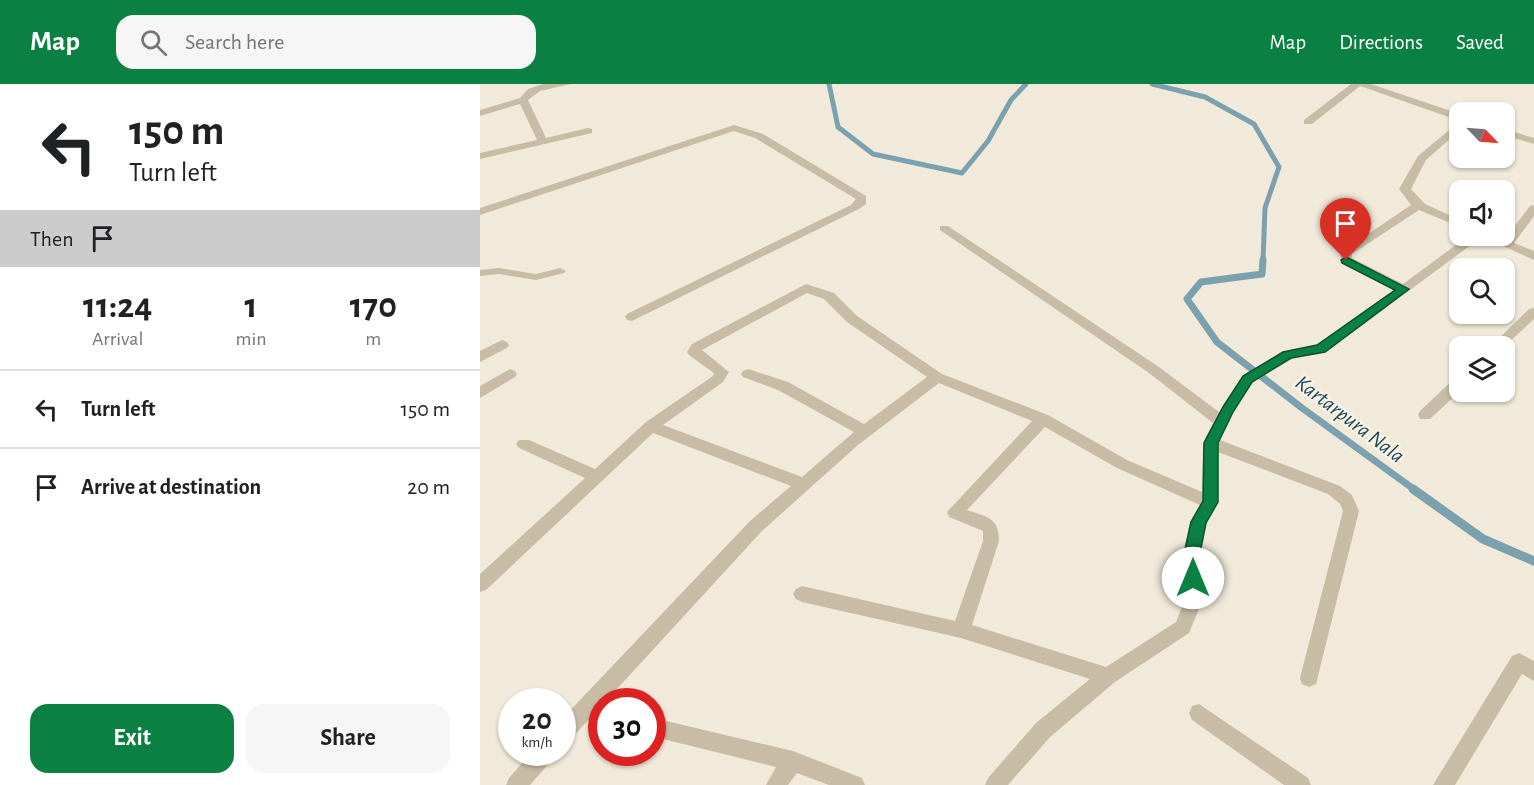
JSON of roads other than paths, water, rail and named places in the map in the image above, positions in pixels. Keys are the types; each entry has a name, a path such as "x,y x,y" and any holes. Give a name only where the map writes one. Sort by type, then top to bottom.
{"street":[{"path":"480,113 523,100 530,91 540,86 566,84"},
{"path":"1308,122 1357,84"},
{"path":"1362,84 1449,114"},
{"path":"523,100 543,142"},
{"path":"480,212 734,128 759,136 862,198 860,204 855,207 632,317"},
{"path":"480,156 588,131"},
{"path":"1449,134 1422,158 1405,189 1407,195 1419,205 1449,219"},
{"path":"1515,135 1534,141"},
{"path":"1404,289 1346,260 1347,253 1419,205"},
{"path":"1515,234 1534,208"},
{"path":"1520,226 1534,231"},
{"path":"944,228 1154,370 1221,421"},
{"path":"994,785 1043,730 1108,676 1183,627 1195,597 1191,558 1198,522 1210,502 1211,443 1221,421 1248,379 1288,355 1321,349 1462,246"},
{"path":"1512,246 1534,256"},
{"path":"480,585 651,426 718,379 722,372 694,352 697,347 806,288 829,296 852,319 937,377 1043,419 1122,464 1210,502"},
{"path":"1510,336 1531,319"},
{"path":"480,357 502,345"},
{"path":"480,393 510,374"},
{"path":"748,374 783,386 866,432"},
{"path":"576,719 756,526 866,432 937,377"},
{"path":"1425,415 1449,392"},
{"path":"961,630 991,541 991,528 955,512 1043,419"},
{"path":"651,426 804,484"},
{"path":"1211,443 1334,490 1346,500 1351,511 1309,678"},
{"path":"524,444 596,476"},
{"path":"802,594 961,630 1108,676"},
{"path":"1443,785 1519,662 1534,672"},
{"path":"1198,713 1301,785"},
{"path":"666,731 793,761 855,785"},
{"path":"776,785 793,761"},
{"path":"516,785 533,766"}],"lane":[{"path":"480,273 499,271 536,278 560,271"}],"waterway":[{"name":"Kartarpura Nala","path":"829,84 838,127 873,154 962,173 988,141 1011,100 1026,84"},
{"name":"Kartarpura Nala","path":"1152,84 1205,97 1254,124 1279,167 1265,208 1263,261"},
{"name":"Kartarpura Nala","path":"1263,260 1262,274 1201,282 1187,299 1217,342 1302,408 1415,490"},
{"name":"Kartarpura Nala","path":"1413,489 1483,539 1534,561"}]}
